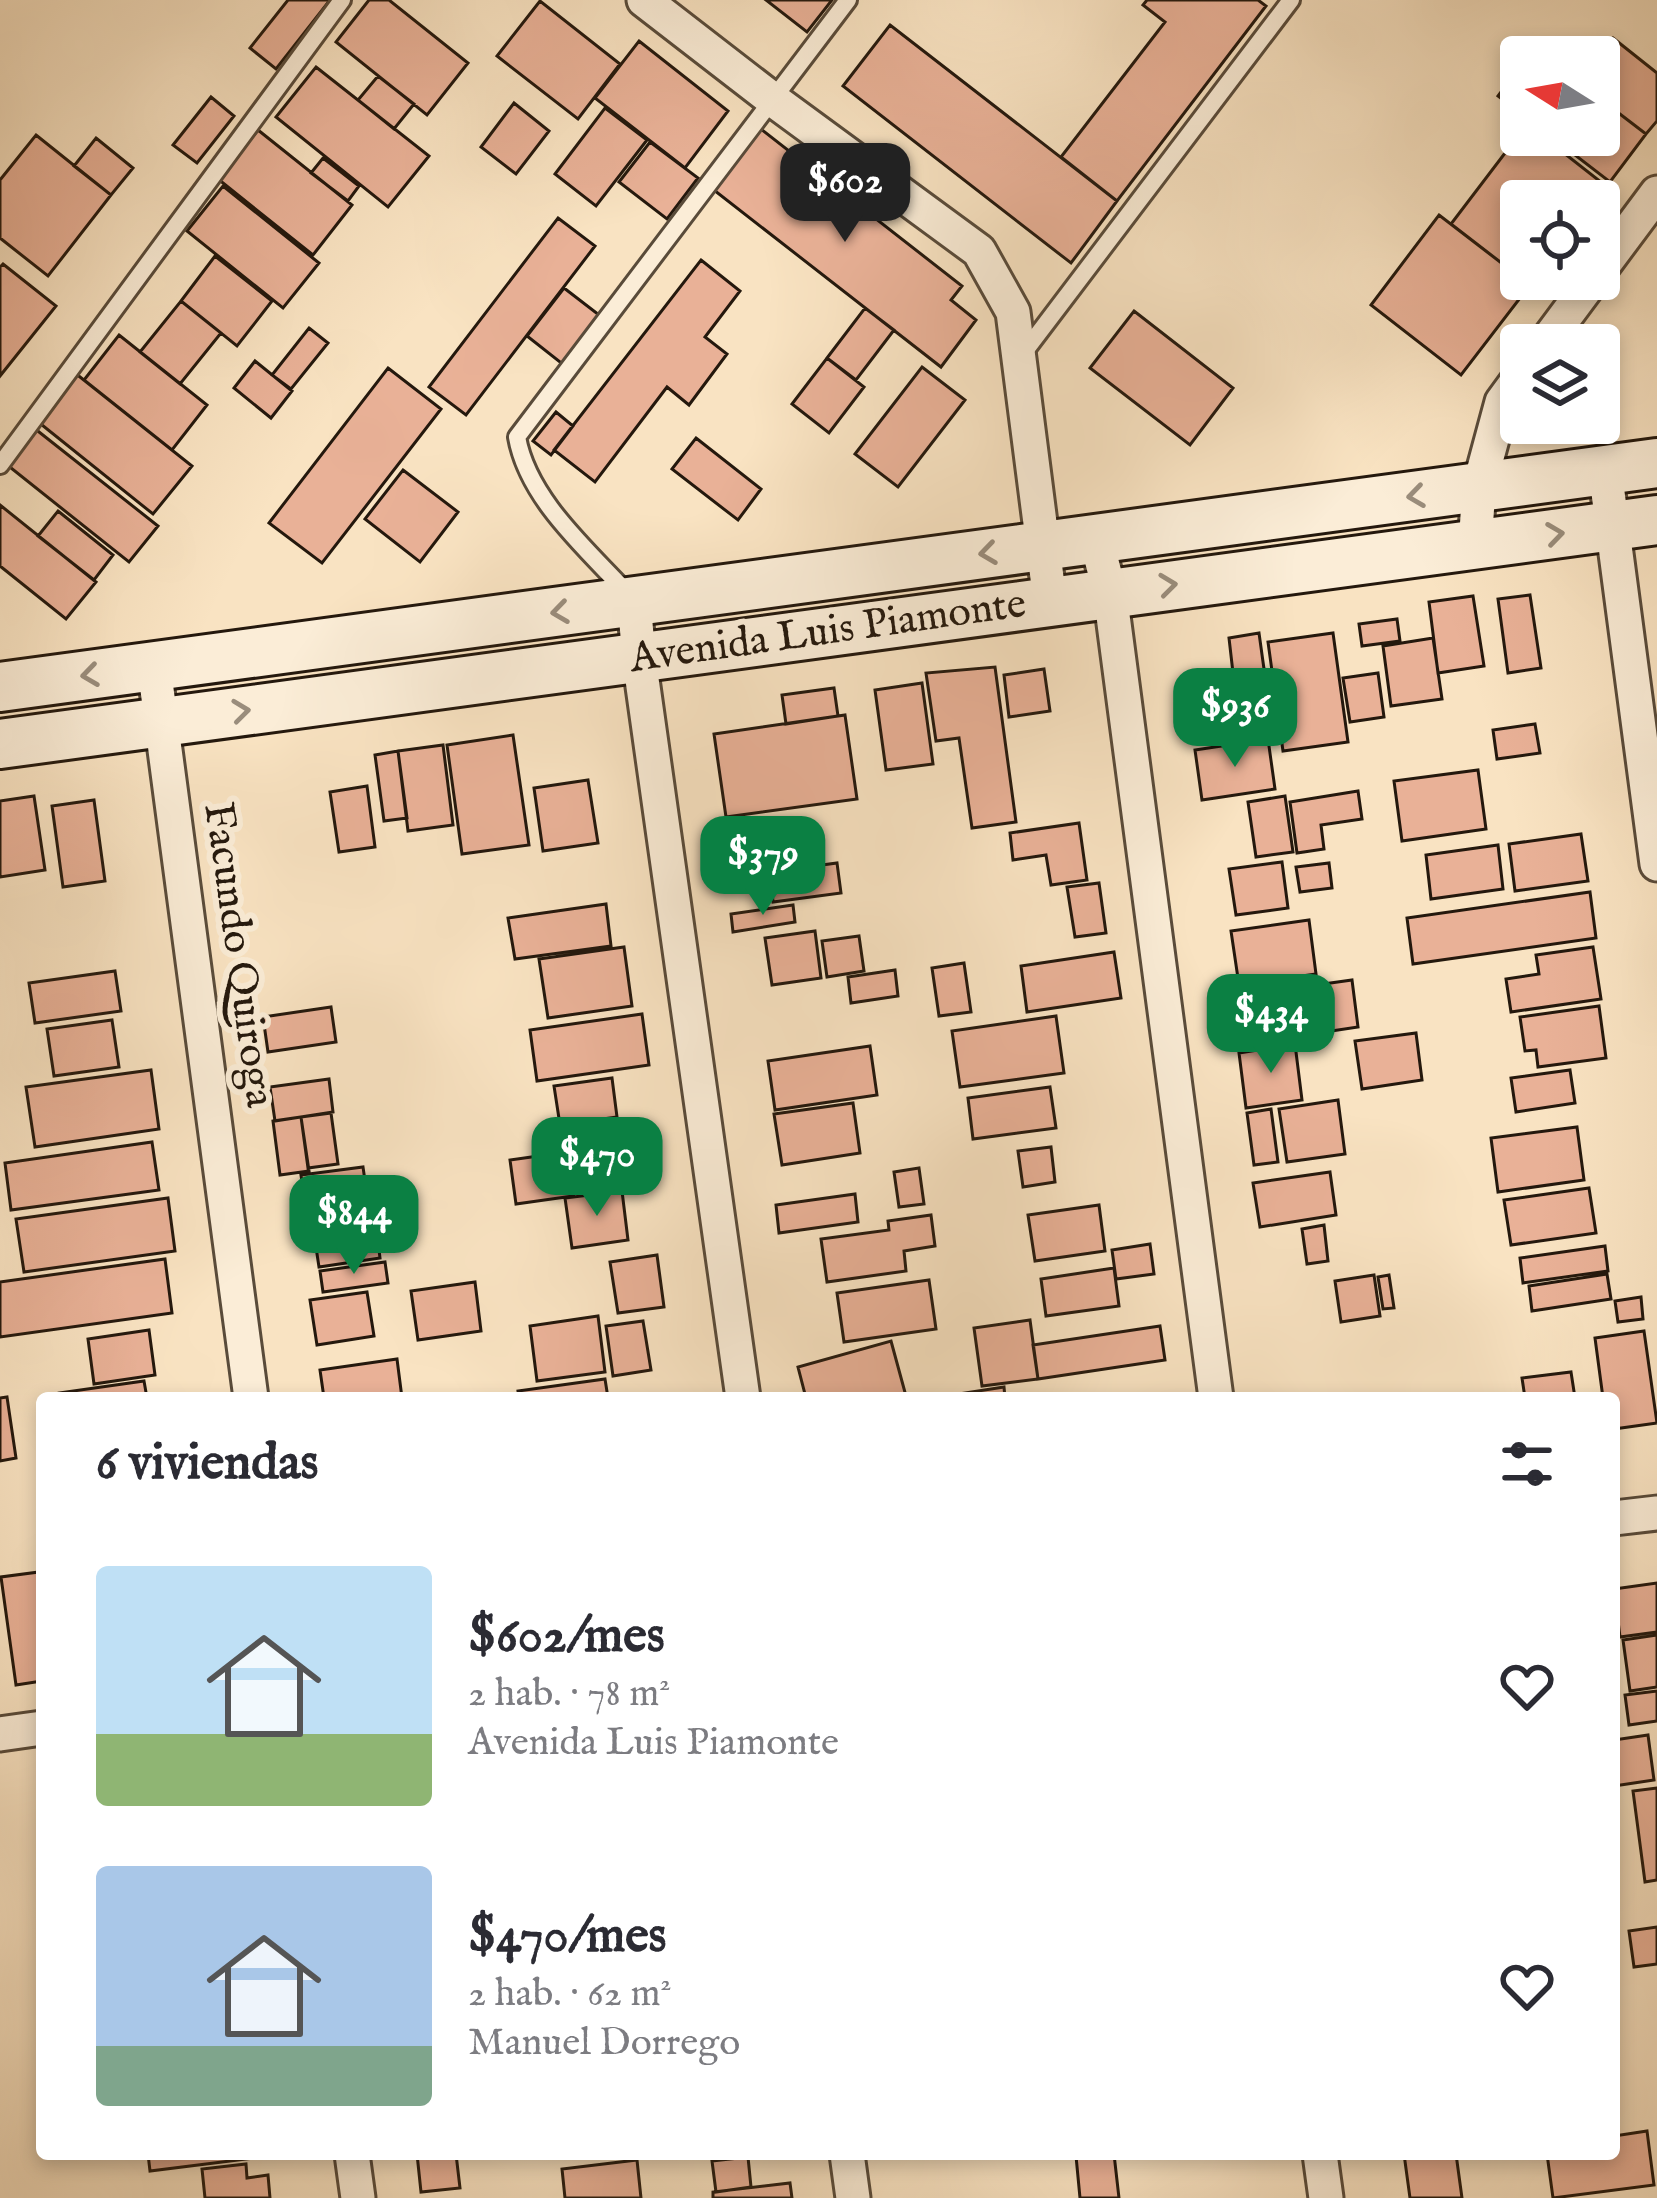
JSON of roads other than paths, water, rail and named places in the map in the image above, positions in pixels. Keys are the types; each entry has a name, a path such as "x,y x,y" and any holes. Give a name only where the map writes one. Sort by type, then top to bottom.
{"street":[{"path":"644,0 979,251 1013,312 1050,601"},
{"path":"1620,243 1657,194"},
{"path":"1475,546 1479,487 1500,408"},
{"name":"Avenida Luis Piamonte","path":"0,688 1657,463"},
{"path":"1605,470 1634,523 1657,864"},
{"name":"Avenida Luis Piamonte","path":"0,744 1634,523"},
{"path":"1096,539 1110,592 1215,1392"},
{"path":"634,602 742,1392"},
{"name":"Facundo Quiroga","path":"154,667 250,1392"},
{"path":"1620,1517 1657,1513"},
{"path":"0,1734 36,1729"},
{"path":"353,2160 358,2198"},
{"path":"848,2160 853,2198"},
{"path":"1321,2160 1326,2198"}],"lane":[{"path":"0,465 342,0"},
{"path":"634,602 551,508 520,458 517,437 848,0"},
{"path":"1019,360 1291,0"}]}
